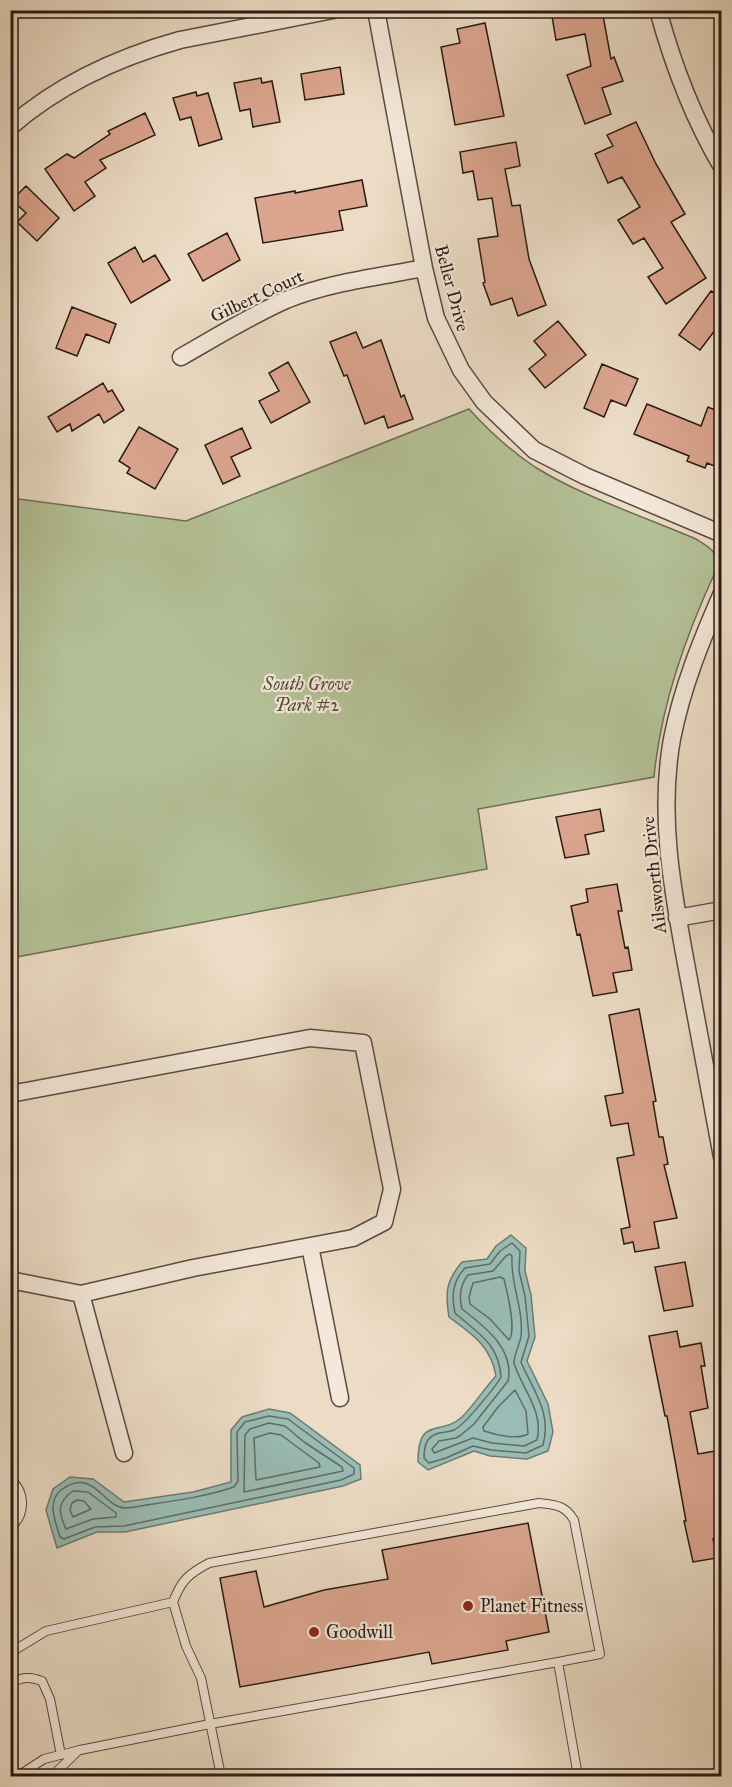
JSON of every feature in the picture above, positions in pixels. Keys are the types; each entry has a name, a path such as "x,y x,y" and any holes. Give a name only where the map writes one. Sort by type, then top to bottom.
{"street":[{"path":"10,128 52,96 117,61 180,40 333,10"},
{"name":"Beller Drive","path":"376,10 424,268 436,318 461,370 484,402 534,450 585,476 722,534"},
{"path":"658,10 667,45 687,99 722,167"},
{"name":"Gilbert Court","path":"181,357 287,300 334,285 424,268"},
{"name":"Ailsworth Drive","path":"722,593 687,678 672,741 666,813 668,850 677,918 722,1157"},
{"path":"677,918 722,910"},
{"path":"10,1094 310,1038 363,1043 392,1189 384,1222 353,1238 193,1268 81,1294 10,1280"},
{"path":"310,1246 340,1398"},
{"path":"81,1294 124,1453"}],"lane":[{"path":"10,1479 15,1483 23,1501 17,1522 10,1528"},
{"path":"18,1776 44,1759 80,1750 210,1724 600,1654 574,1520 568,1510 556,1505 539,1503 209,1563 193,1571 179,1585 173,1602 186,1646 201,1678 210,1724 220,1776"},
{"path":"10,1653 46,1631 173,1602"},
{"path":"558,1662 578,1776"},
{"path":"10,1684 25,1677 34,1677 42,1681 50,1699 61,1755"},
{"path":"52,1776 80,1750"}],"green space":[{"name":"South Grove Park #2","path":"469,409 517,454 553,478 696,539 714,553 717,568 676,670 662,723 654,777 478,809 487,869 11,958 11,498 186,521"}],"water":[{"path":"511,1235 526,1248 525,1271 531,1295 535,1337 527,1361 548,1404 553,1432 548,1451 527,1459 490,1456 474,1451 428,1470 418,1462 419,1447 426,1432 454,1423 462,1417 496,1376 485,1349 473,1335 449,1317 447,1294 450,1281 462,1262 487,1259 496,1246"},
{"path":"269,1409 290,1413 360,1465 361,1479 343,1486 125,1532 97,1532 57,1548 46,1510 53,1489 70,1477 93,1479 124,1502 193,1492 231,1482 231,1430 242,1417"}],"building":[{"path":"580,10 602,10 611,59 614,57 623,81 602,88 611,114 585,124 567,75 591,66 585,34 556,40 552,16"},
{"path":"485,23 504,116 455,125 441,47 460,43 457,29"},
{"path":"340,67 344,94 305,100 301,74"},
{"path":"261,78 262,83 272,81 280,122 253,127 250,109 240,111 234,83"},
{"path":"196,92 197,96 208,93 222,139 199,146 191,117 180,120 173,98"},
{"path":"145,113 155,135 100,160 106,168 85,182 95,196 74,211 45,169 67,154 74,158 110,134 108,131"},
{"path":"636,122 656,164 685,214 671,222 706,278 666,304 648,277 663,268 644,238 633,244 618,220 640,207 622,177 608,183 595,154 613,146 607,135"},
{"path":"516,142 520,166 505,169 512,206 520,205 529,259 546,305 518,316 512,298 491,305 483,283 485,282 478,239 498,236 492,198 478,200 473,171 463,173 460,152"},
{"path":"362,180 367,206 339,211 343,230 263,243 255,198"},
{"path":"26,186 59,218 37,241 17,222 26,213 12,200"},
{"path":"227,233 240,260 203,281 188,254"},
{"path":"135,247 143,262 155,255 170,280 131,303 108,263"},
{"path":"711,291 722,298 722,321 700,350 679,335"},
{"path":"72,307 116,324 109,343 86,334 77,356 56,348"},
{"path":"558,321 586,355 545,388 529,369 546,355 534,341"},
{"path":"356,332 363,348 381,340 401,397 404,395 413,419 388,428 384,416 365,424 347,375 344,376 330,342"},
{"path":"288,362 310,402 271,423 259,401 279,391 269,373"},
{"path":"602,364 638,379 626,406 611,400 604,417 584,408"},
{"path":"103,383 108,392 112,390 124,410 104,423 99,414 72,431 70,424 57,432 48,417"},
{"path":"647,404 701,426 708,407 722,413 722,469 707,463 705,468 687,461 689,456 634,434"},
{"path":"139,427 178,449 155,489 127,473 130,468 119,461"},
{"path":"242,428 251,448 231,457 240,476 223,484 205,445"},
{"path":"600,809 604,831 585,835 589,854 565,858 556,817"},
{"path":"617,884 622,911 618,911 632,970 613,973 617,992 593,996 580,934 577,935 571,906 588,902 586,889"},
{"path":"639,1009 656,1101 653,1102 659,1137 663,1137 668,1164 664,1165 677,1218 654,1222 659,1248 635,1252 633,1242 624,1244 621,1229 630,1227 617,1158 634,1155 628,1123 611,1126 605,1096 623,1093 609,1015"},
{"path":"685,1262 693,1306 664,1311 655,1267"},
{"path":"677,1331 680,1347 701,1343 705,1366 701,1366 708,1408 690,1412 698,1454 722,1450 722,1481 718,1482 722,1502 722,1538 713,1539 717,1558 693,1562 667,1416 665,1416 649,1336"},
{"path":"528,1523 549,1632 506,1641 508,1650 432,1664 429,1652 240,1687 220,1578 256,1571 264,1607 324,1590 388,1579 382,1550"}],"place":[{"name":"Planet Fitness","path":"468,1606"},
{"name":"Goodwill","path":"314,1632"}]}
